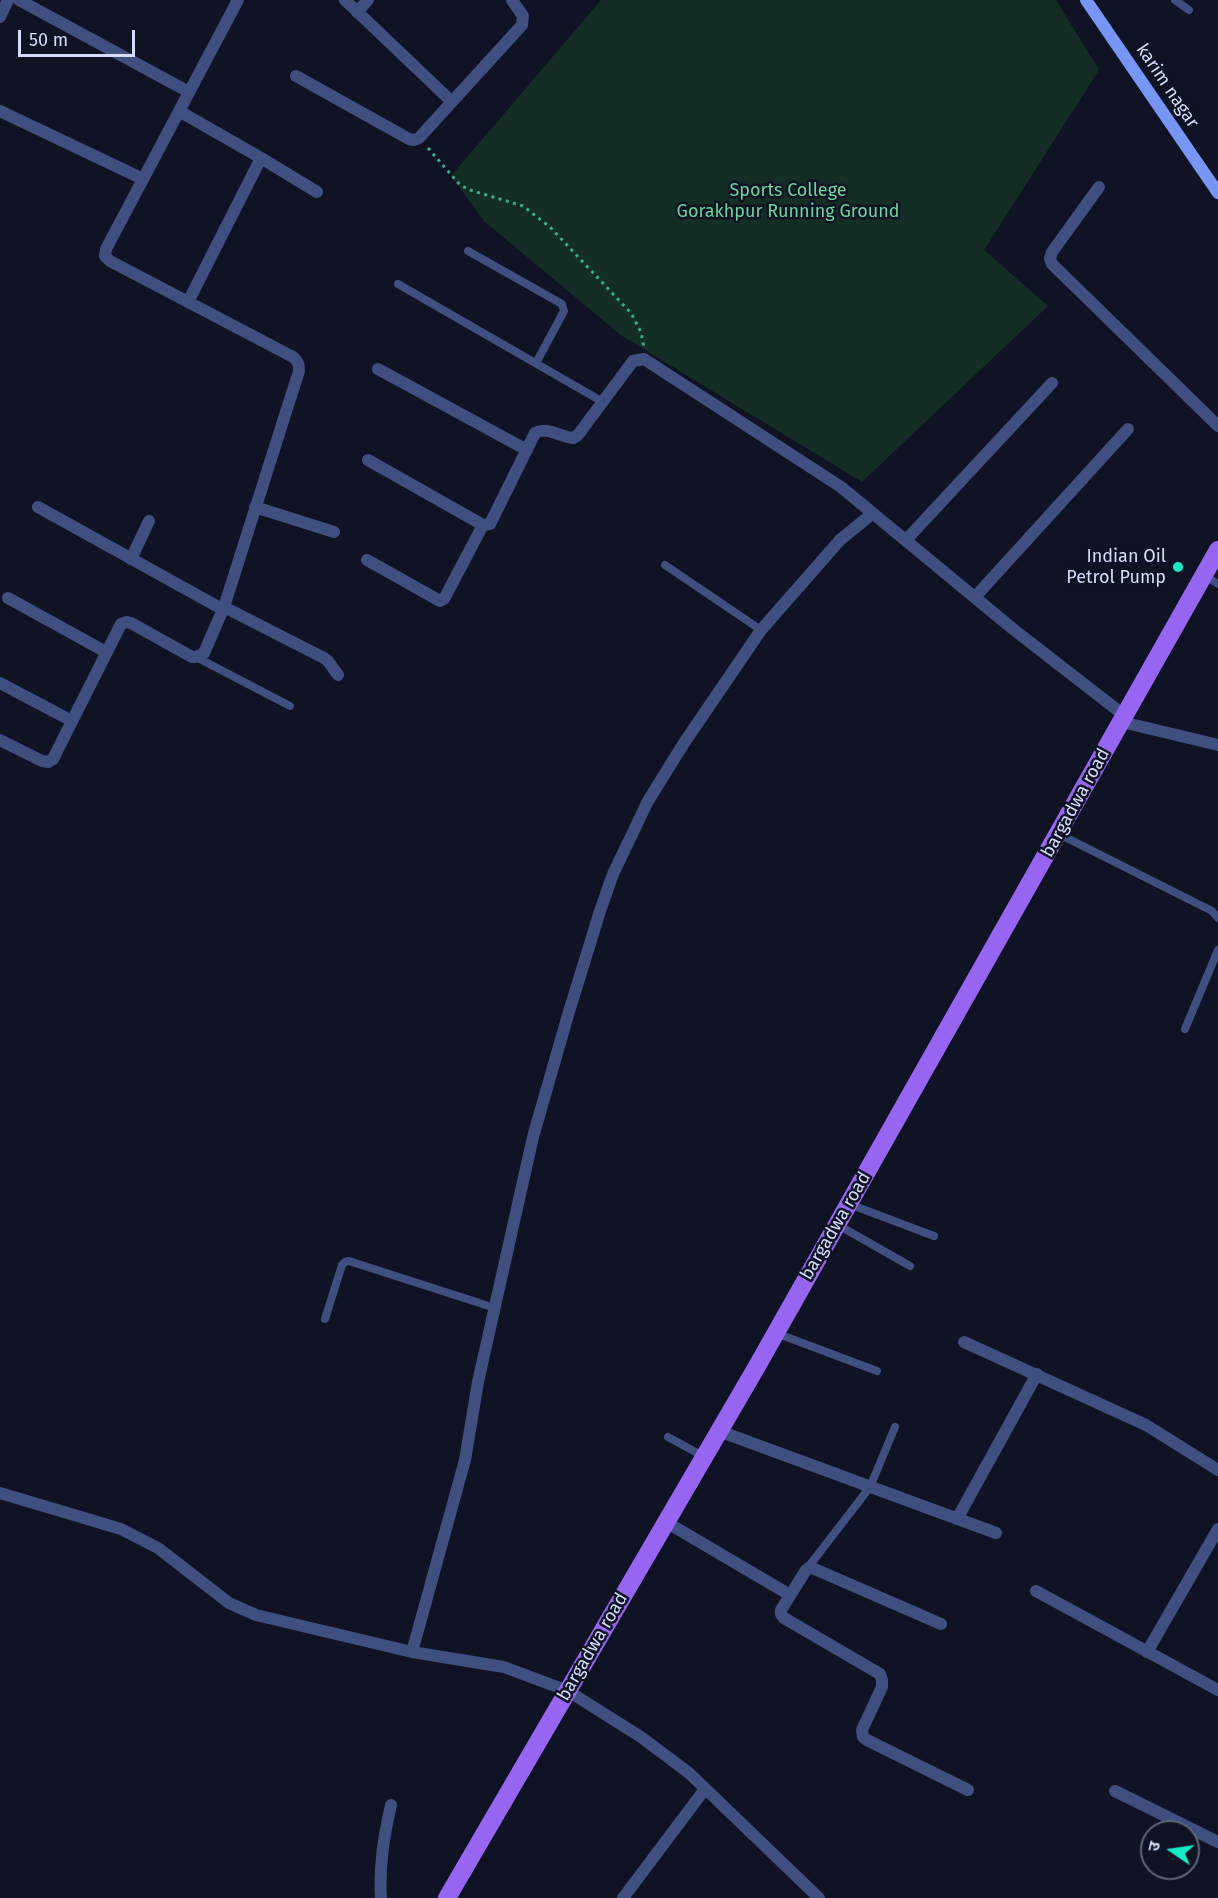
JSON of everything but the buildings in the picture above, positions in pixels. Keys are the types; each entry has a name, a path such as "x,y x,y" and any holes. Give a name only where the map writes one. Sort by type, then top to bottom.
{"main road":[{"name":"bargadwa road","path":"447,1898 776,1333 1123,719 1211,579 1218,550"}],"street":[{"path":"0,17 8,0"},
{"path":"19,0 189,92"},
{"path":"0,740 36,759 48,762 56,754 118,627 123,622 196,657 204,652 223,608 299,371 298,360 110,261 105,256 106,249 238,0"},
{"path":"345,0 451,101"},
{"path":"357,12 368,0"},
{"path":"296,76 414,140 419,138 522,25 523,16 513,0"},
{"name":"karim nagar","path":"1086,0 1218,193"},
{"path":"0,111 143,179"},
{"path":"179,111 317,192"},
{"path":"188,302 261,158"},
{"path":"1099,187 1052,252 1050,259 1052,264 1218,426"},
{"path":"368,460 483,525 490,524 536,433 540,430 573,438 578,435 633,361 644,359 831,480 1123,719 1218,745"},
{"path":"378,369 527,450"},
{"path":"906,540 1052,383"},
{"path":"975,597 1128,429"},
{"path":"39,507 223,608 324,658 338,675"},
{"path":"255,507 334,532"},
{"path":"412,1652 465,1460 478,1382 533,1137 581,973 613,874 648,801 684,743 761,630 840,540 873,513"},
{"path":"131,559 149,521"},
{"path":"367,560 440,601 444,599 483,525"},
{"path":"8,598 106,652"},
{"path":"0,683 72,721"},
{"path":"964,1342 1146,1425 1218,1470"},
{"path":"957,1519 1037,1374"},
{"path":"719,1431 996,1533"},
{"path":"0,1493 121,1529 139,1537 173,1559 229,1604 244,1611 412,1652 504,1667 568,1691 665,1754 819,1898"},
{"path":"666,1522 790,1595"},
{"path":"1147,1652 1218,1529"},
{"path":"940,1624 810,1567 781,1610 784,1618 879,1674 882,1687 862,1730 863,1737 968,1790"},
{"path":"1036,1591 1218,1690"},
{"path":"623,1898 705,1789"},
{"path":"1115,1791 1218,1842"},
{"path":"381,1898 380,1872 383,1844 392,1804"}],"lane":[{"path":"1175,0 1189,10"},
{"path":"468,251 562,304 564,312 536,363"},
{"path":"398,284 603,402"},
{"path":"665,565 761,630"},
{"path":"196,657 290,706"},
{"path":"1059,834 1212,911 1218,918"},
{"path":"1185,1029 1218,950"},
{"path":"849,1204 934,1236"},
{"path":"837,1225 910,1266"},
{"path":"325,1319 342,1265 349,1261 495,1308"},
{"path":"776,1333 877,1371"},
{"path":"806,1570 870,1487 895,1427"},
{"path":"668,1437 704,1457"}],"path":[{"path":"419,138 460,185 523,206 550,227 631,314 644,340 644,359"}],"green space":[{"name":"Sports College Gorakhpur Running Ground","path":"601,0 1056,0 1099,70 984,250 1048,306 862,482 622,336 484,221 451,176"}],"place":[{"name":"Indian Oil Petrol Pump","path":"1178,567"}]}
